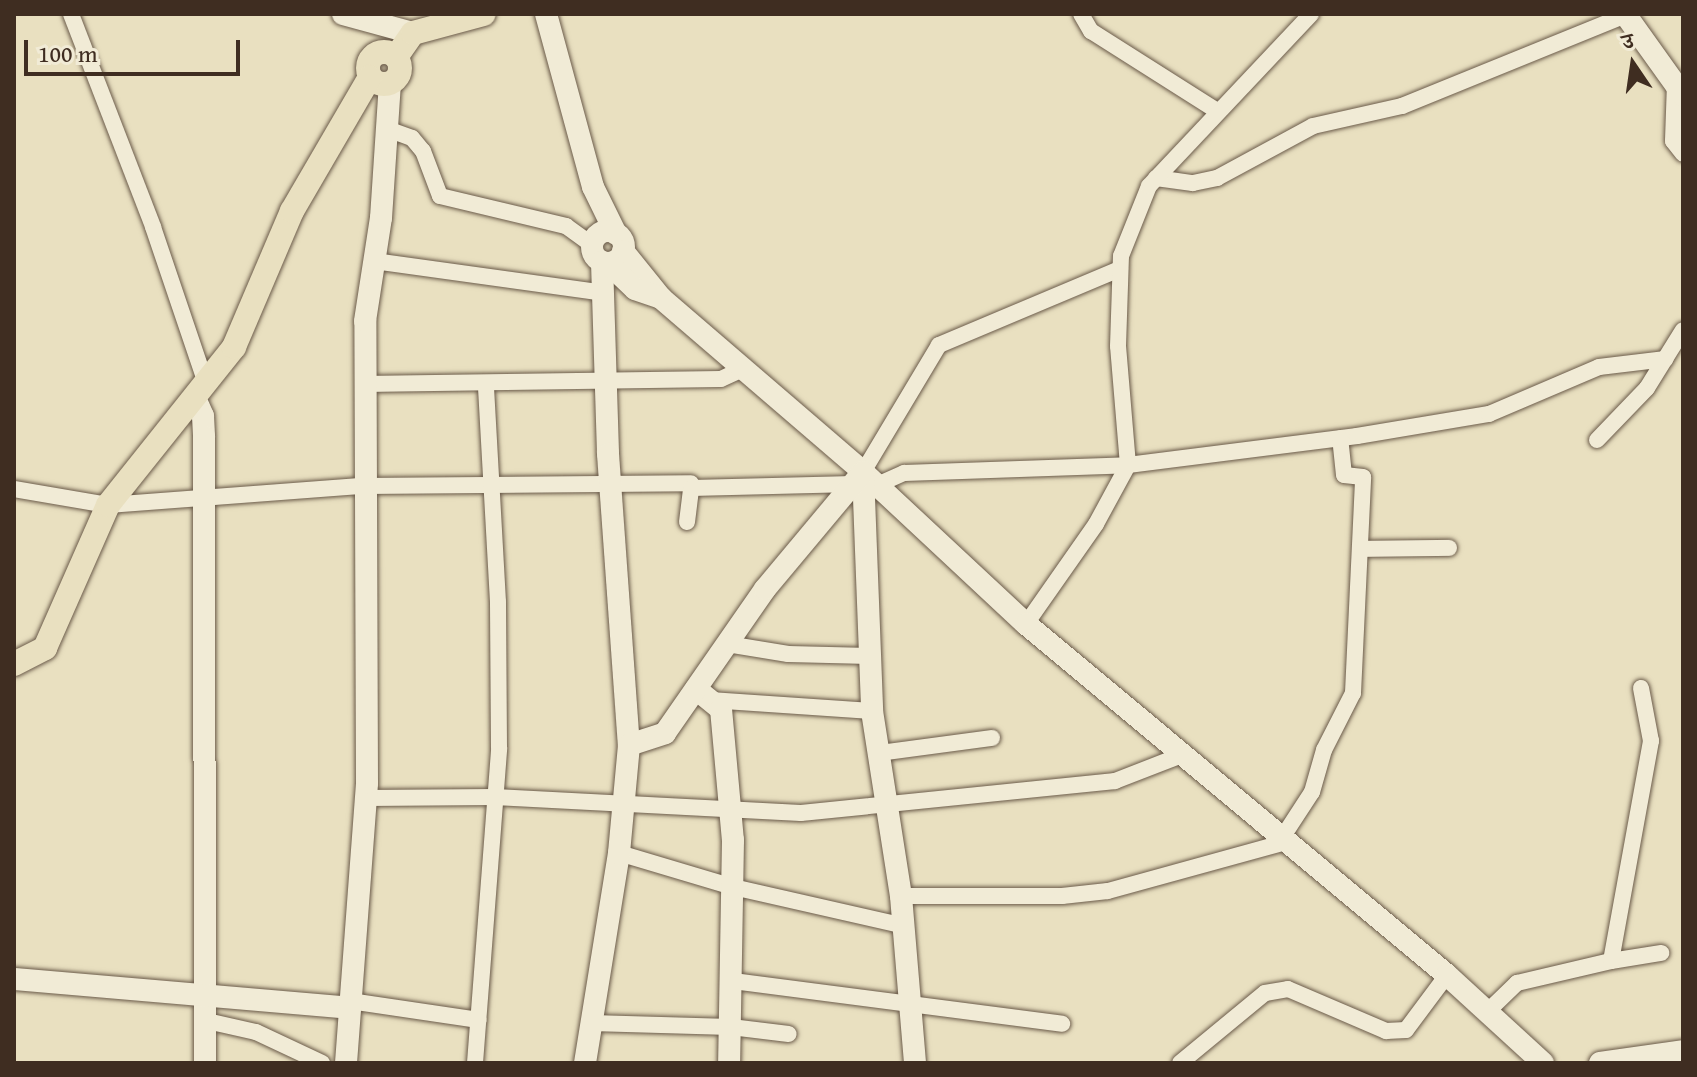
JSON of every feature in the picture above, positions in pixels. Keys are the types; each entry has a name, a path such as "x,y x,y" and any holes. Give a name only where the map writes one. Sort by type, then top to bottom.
{"main road":[{"path":"14,664 45,648 108,505 234,347 292,211 380,80 372,57 384,52 396,57 413,33 484,14"}],"street":[{"path":"71,14 153,227 201,391 209,994 205,1063"},
{"path":"343,14 413,33"},
{"path":"546,14 583,148 582,190 606,248 605,382 629,745 619,853 585,1063"},
{"path":"1081,14 1091,31 1217,111"},
{"path":"1026,624 1096,524 1128,465 1118,346 1121,256 1156,178 1311,14"},
{"path":"1156,178 1193,183 1217,178 1313,126 1402,106 1626,15 1679,89 1673,141 1683,154"},
{"path":"346,1063 366,798 363,384 390,130 380,80"},
{"path":"390,130 412,138 423,151 440,196 566,226 606,248 1026,624 1447,975 1543,1063"},
{"path":"374,261 605,293"},
{"path":"629,745 665,733 703,694 727,644 765,589 865,480 939,345 1120,269"},
{"path":"1597,440 1666,359 1683,330"},
{"path":"687,522 691,488 865,480 904,473 1128,465 1340,438 1489,414 1599,367 1666,359"},
{"path":"363,384 721,379 740,370"},
{"path":"475,1063 495,797 498,602 489,484 486,384"},
{"path":"901,896 1062,896 1108,891 1284,840 1312,792 1324,750 1349,708 1363,477 1344,475 1340,438"},
{"path":"14,489 108,505 363,486 610,480 691,483"},
{"path":"865,480 872,711 901,896 915,1063"},
{"path":"1361,549 1449,548"},
{"path":"727,644 788,654 870,656"},
{"path":"1611,961 1651,741 1641,688"},
{"path":"703,694 872,711"},
{"path":"703,694 721,709 730,811 733,981 729,1063"},
{"path":"879,753 992,738"},
{"path":"366,798 495,797 801,813 1115,781 1182,755"},
{"path":"619,853 733,887 904,926"},
{"path":"1487,1012 1517,983 1661,953"},
{"path":"1180,1063 1265,993 1288,989 1386,1031 1406,1030 1447,975"},
{"path":"14,979 350,1005 479,1020"},
{"path":"733,981 1062,1024"},
{"path":"207,1021 256,1032 322,1063"},
{"path":"591,1023 731,1027 789,1034"},
{"path":"1600,1063 1683,1051"}]}
